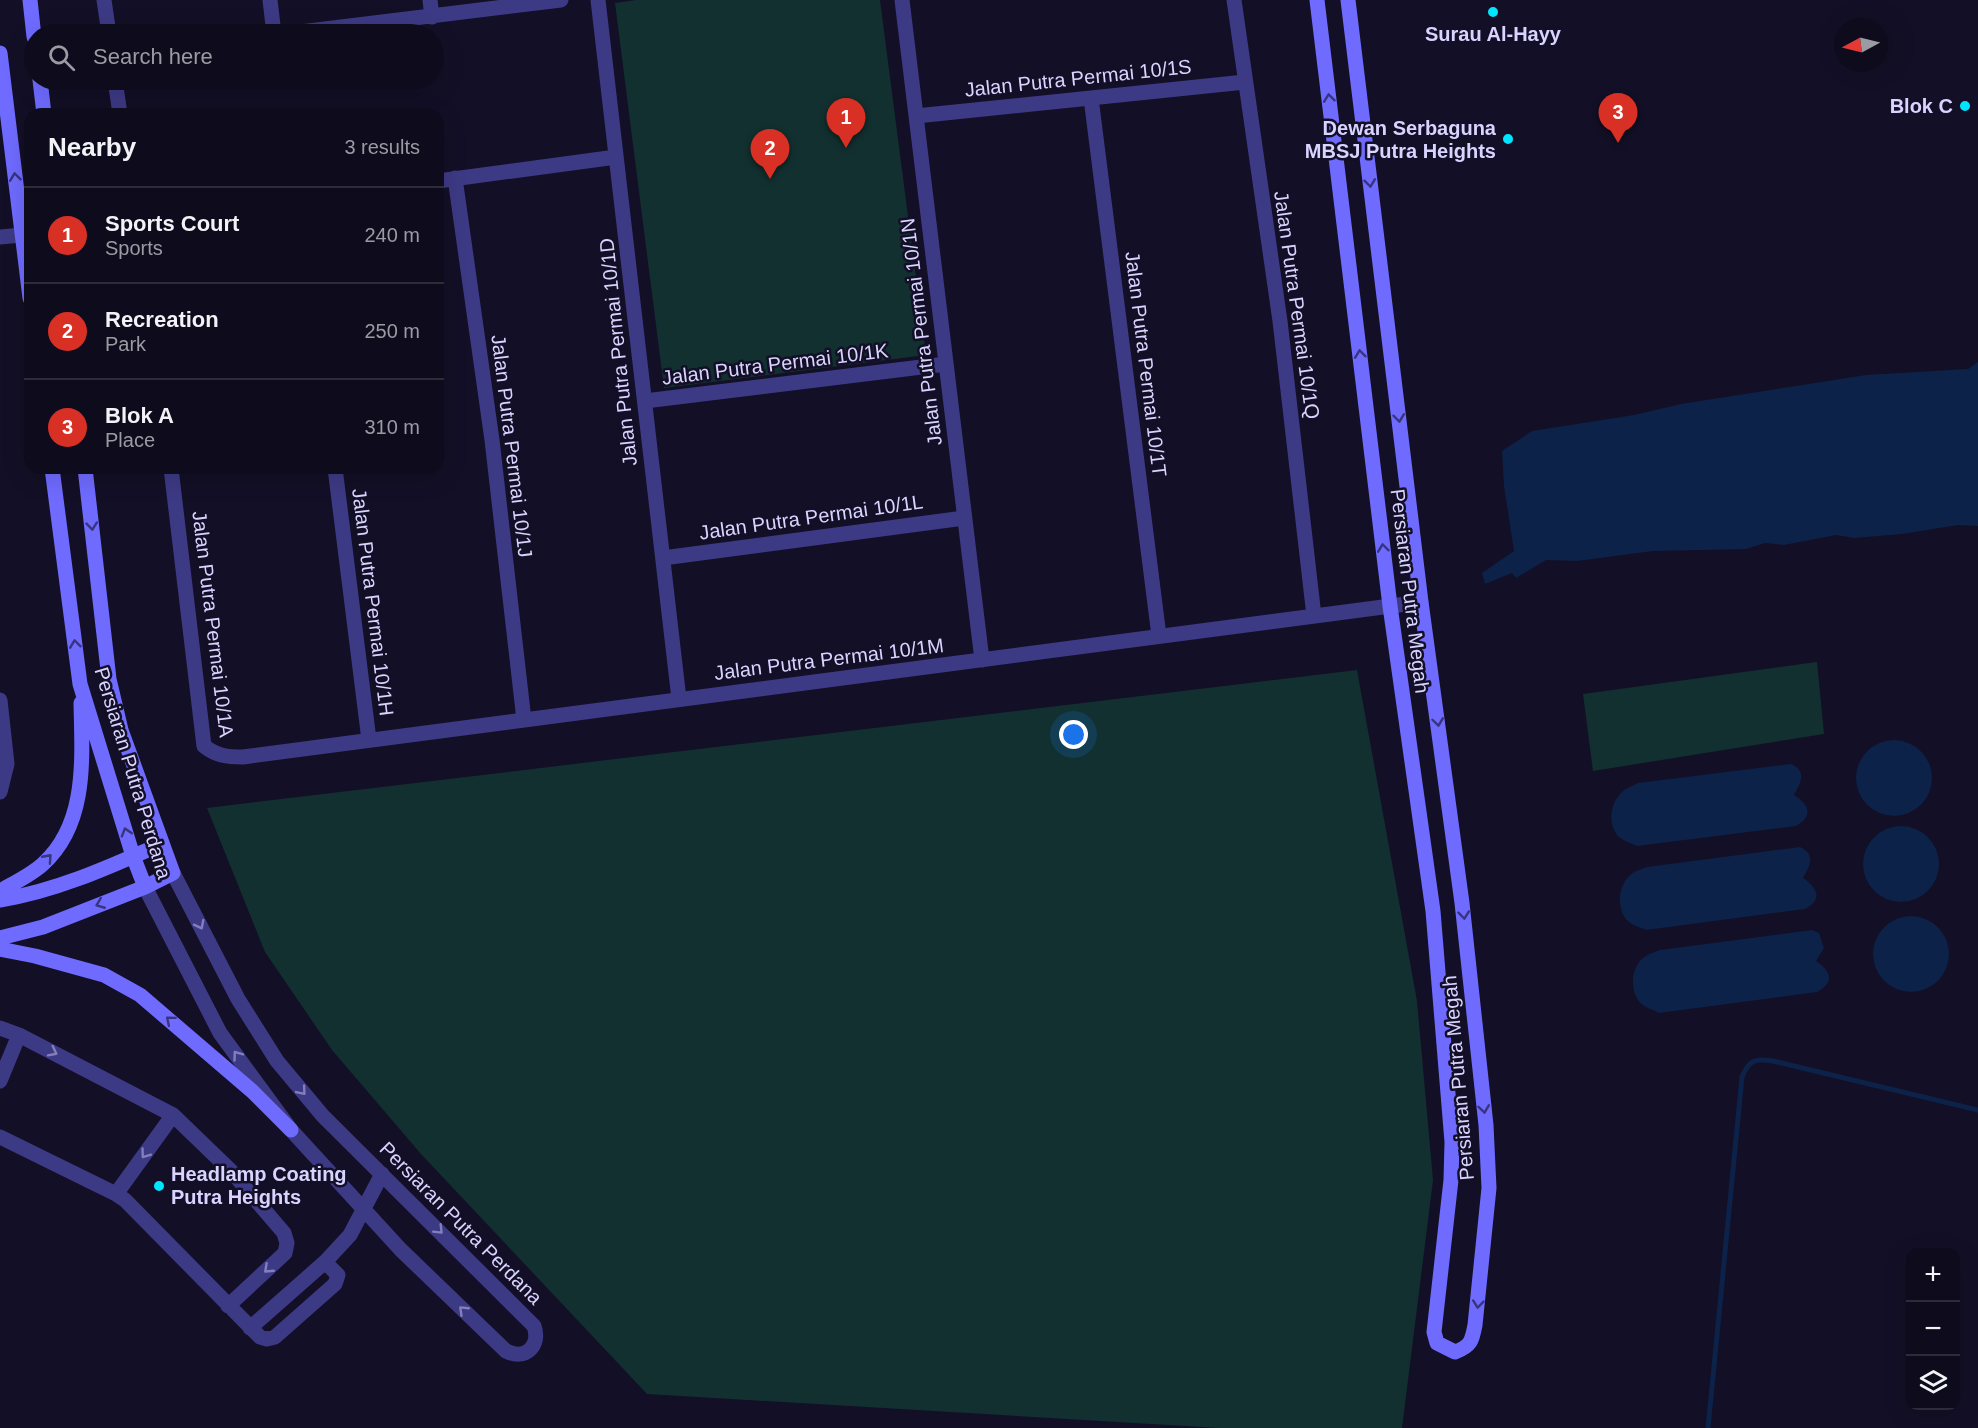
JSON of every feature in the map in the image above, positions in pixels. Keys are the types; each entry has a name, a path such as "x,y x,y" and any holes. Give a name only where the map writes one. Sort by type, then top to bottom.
{"street":[{"path":"30,0 33,24"},
{"path":"104,0 108,24"},
{"path":"270,0 273,24"},
{"path":"430,0 432,16"},
{"path":"366,24 561,0"},
{"name":"Jalan Putra Permai 10/1D","path":"598,0 679,699"},
{"name":"Jalan Putra Permai 10/1N","path":"902,0 982,660"},
{"name":"Jalan Putra Permai 10/1Q","path":"1234,0 1280,321 1314,616"},
{"name":"Persiaran Putra Megah","path":"1317,0 1390,606 1433,910 1451,1119 1451,1180 1434,1332 1437,1343 1455,1352 1467,1348 1473,1338 1489,1188 1488,1153 1462,903 1421,602 1348,0"},
{"path":"0,53 24,251"},
{"name":"Jalan Putra Permai 10/1S","path":"916,116 1245,82"},
{"path":"41,90 43,108"},
{"path":"116,90 119,108"},
{"name":"Jalan Putra Permai 10/1T","path":"1091,98 1159,636"},
{"path":"444,180 616,157"},
{"name":"Jalan Putra Permai 10/1J","path":"455,178 492,440 524,720"},
{"path":"0,237 22,235"},
{"name":"Jalan Putra Permai 10/1K","path":"645,401 946,364"},
{"name":"Persiaran Putra Perdana","path":"53,474 80,684 133,856 145,887 220,1033 291,1130 401,1250 506,1351 513,1355 522,1355 531,1350 536,1341 534,1326 323,1116 277,1060 238,999 173,873 120,730 109,679 86,474"},
{"name":"Jalan Putra Permai 10/1A","path":"172,474 204,746 214,754 243,757"},
{"name":"Jalan Putra Permai 10/1H","path":"336,474 369,740"},
{"name":"Jalan Putra Permai 10/1L","path":"663,558 964,518"},
{"name":"Jalan Putra Permai 10/1M","path":"243,757 1421,602"},
{"path":"0,891 43,865 60,844 70,822 79,796 82,767 80,684"},
{"path":"0,700 7,764 0,792"},
{"path":"0,900 19,897 70,882 161,844"},
{"path":"0,938 43,927 145,887 173,873"},
{"path":"0,949 104,975 140,994 252,1091 291,1130"},
{"path":"0,1028 19,1035 173,1114 231,1172 284,1233 287,1243 285,1253 228,1306"},
{"path":"0,1081 19,1035"},
{"path":"116,1194 173,1114"},
{"path":"0,1137 116,1194 133,1208 260,1337 267,1339 276,1337 330,1290 338,1275 325,1262"},
{"path":"250,1328 325,1262 350,1235 362,1208 382,1174"}],"green space":[{"path":"636,0 880,0 926,355 664,388 615,3"},
{"path":"1817,662 1824,734 1593,771 1583,694"},
{"path":"1357,670 1417,1001 1433,1180 1402,1428 1219,1428 647,1394 421,1154 332,1050 265,952 207,808"}],"water":[{"path":"1978,362 1978,526 1958,525 1902,534 1854,538 1836,535 1784,545 1765,543 1746,549 1653,551 1577,561 1546,560 1516,578 1512,573 1485,584 1482,573 1514,551 1504,486 1502,451 1532,431 1634,415 1681,404 1866,375 1968,369"},
{"path":"1894,740 1908,743 1921,751 1929,764 1932,778 1929,792 1921,805 1908,813 1894,816 1880,813 1867,805 1859,792 1856,778 1859,764 1867,751 1880,743"},
{"path":"1791,764 1801,774 1794,795 1803,802 1807,810 1805,818 1796,826 1637,846 1621,839 1614,830 1611,818 1615,801 1624,791 1638,783"},
{"path":"1901,826 1915,829 1928,837 1936,850 1939,864 1936,878 1928,891 1915,899 1901,902 1887,899 1874,891 1866,878 1863,864 1866,850 1874,837 1887,829"},
{"path":"1800,847 1810,857 1803,878 1812,886 1816,894 1814,902 1805,909 1646,930 1629,922 1622,912 1620,894 1625,882 1635,872 1647,867"},
{"path":"1911,916 1925,919 1938,927 1946,940 1949,954 1946,968 1938,981 1925,989 1911,992 1897,989 1884,981 1876,968 1873,954 1876,940 1884,927 1897,919"},
{"path":"1812,930 1819,933 1824,948 1816,961 1825,968 1829,976 1827,984 1817,992 1659,1013 1642,1004 1635,995 1633,976 1638,964 1648,955 1660,950"}],"waterway":[{"path":"1708,1428 1742,1077 1747,1067 1757,1060 1773,1061 1978,1110"}],"place":[{"name":"Surau Al-Hayy","path":"1493,12"},
{"name":"Blok C","path":"1965,106"},
{"name":"Dewan Serbaguna MBSJ Putra Heights","path":"1508,139"},
{"name":"Blok A","path":"1618,143"},
{"name":"Sports Court","path":"846,148"},
{"name":"Recreation","path":"770,179"},
{"name":"Headlamp Coating Putra Heights","path":"159,1186"}]}
